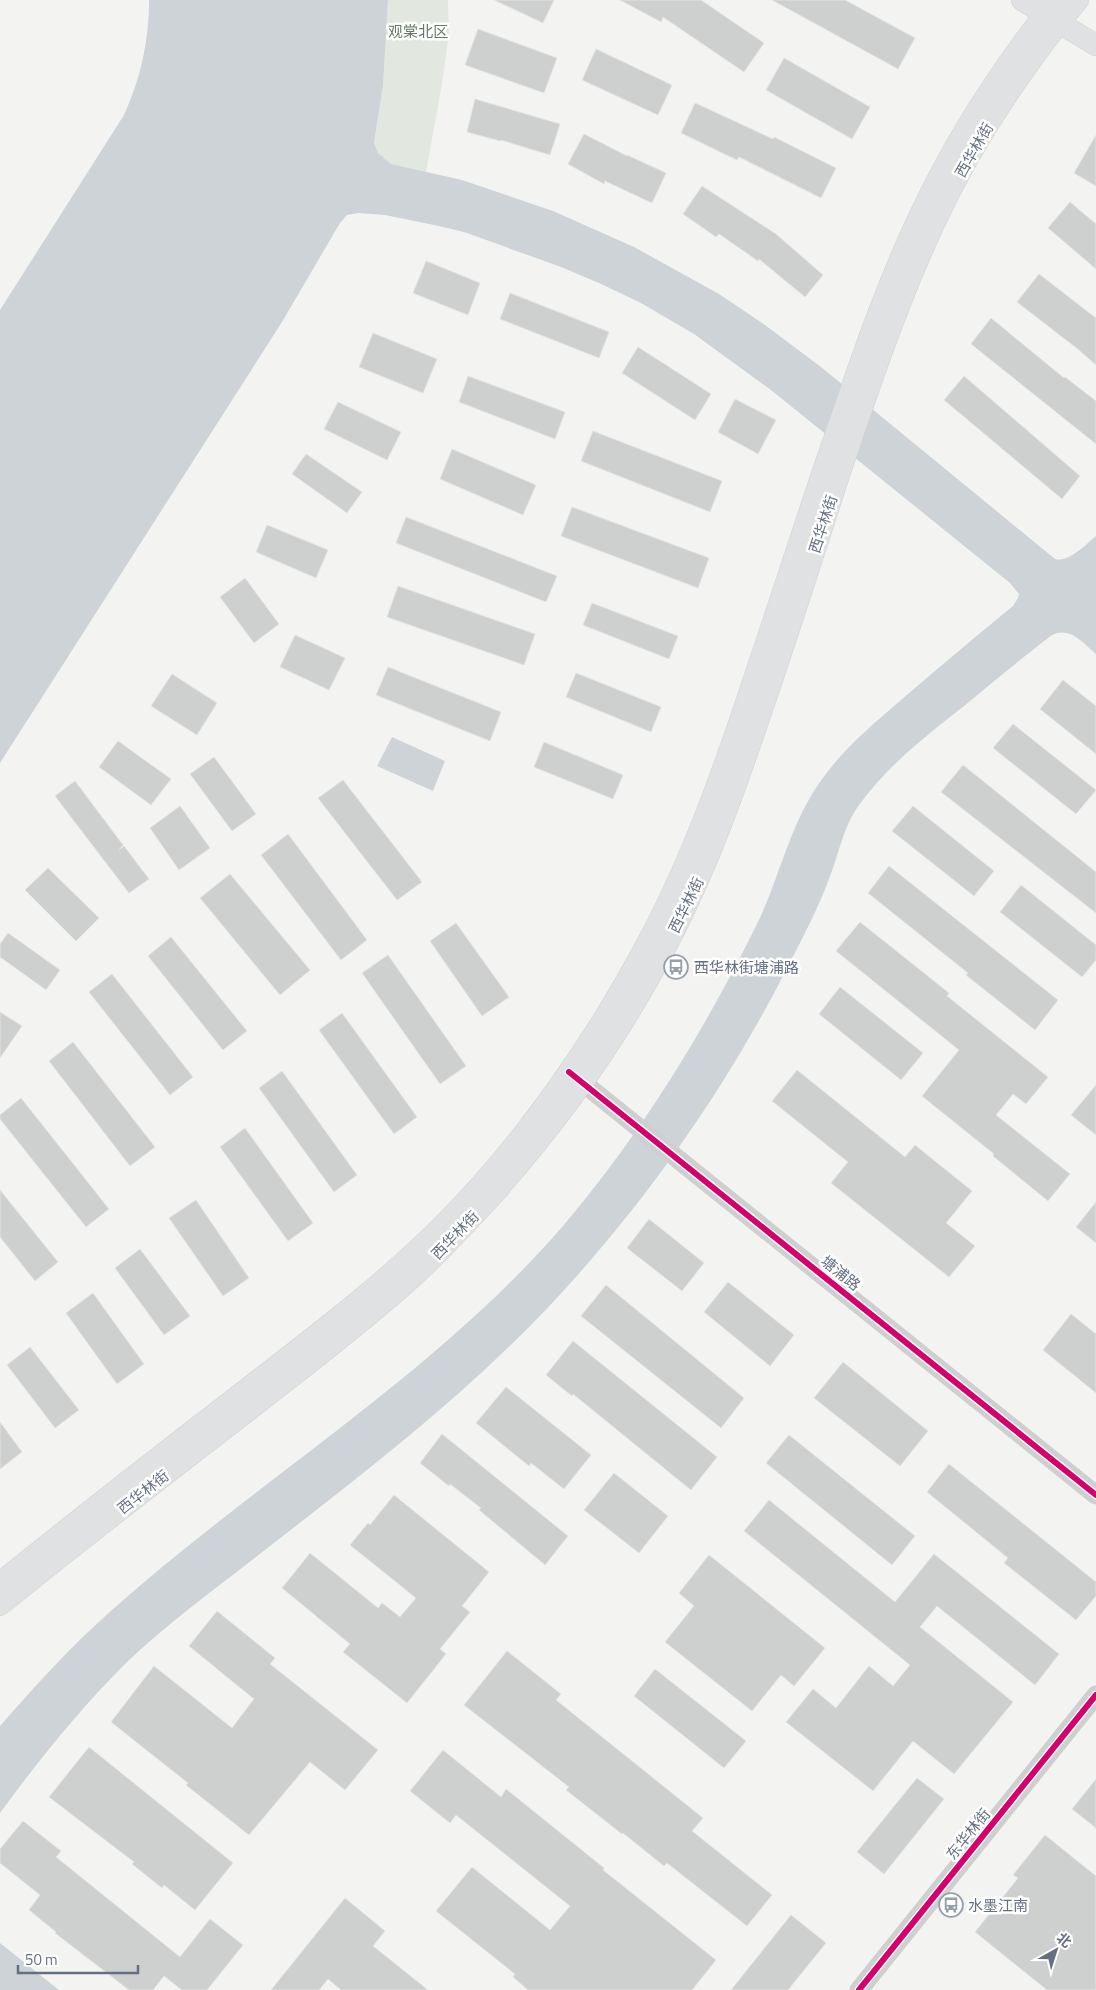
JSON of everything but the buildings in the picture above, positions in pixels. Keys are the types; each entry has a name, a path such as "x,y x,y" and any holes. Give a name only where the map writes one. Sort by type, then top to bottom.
{"main road":[{"path":"1022,0 1054,12 1096,45"},
{"name":"西华林街","path":"0,1605 341,1338 408,1282 458,1234 543,1136 648,942 690,856 722,774 860,389 886,291 921,212 970,123 1015,54 1054,12 1078,0"},
{"name":"西华林街","path":"0,1584 151,1463 328,1327 397,1269 445,1222 529,1126 576,1078"}],"street":[{"name":"塘浦路","path":"576,1078 1096,1495"},
{"name":"东华林街","path":"859,1990 1096,1694"}],"green space":[{"name":"观棠北区","path":"388,0 448,0 449,33 426,172 391,164 378,153 374,144 383,86"}],"shaded area":[{"path":"149,0 388,0 383,86 374,143 378,153 391,164 462,180 553,211 634,247 719,294 765,325 821,367 1055,559 1071,556 1096,536 1096,654 1070,634 1059,633 1052,635 922,740 882,777 859,805 849,822 814,915 739,1055 715,1094 662,1170 605,1243 539,1317 464,1389 385,1456 174,1621 124,1665 59,1736 0,1813 0,1726 54,1666 112,1610 168,1562 344,1425 459,1330 513,1280 563,1226 619,1155 694,1041 758,922 793,833 820,782 858,738 1013,606 1019,594 1010,583 771,390 694,334 641,303 561,267 464,232 385,215 358,213 347,215 340,223 282,322 0,763 0,310 124,115 143,59 149,15"},
{"path":"392,737 445,761 433,791 377,766"},
{"path":"0,1943 59,1990 0,1990"}],"cycle path":[{"path":"569,1072 1096,1495"},
{"path":"859,1990 1096,1695"}],"place":[{"name":"西华林街塘浦路","path":"676,967"},
{"name":"水墨江南","path":"951,1905"}]}
